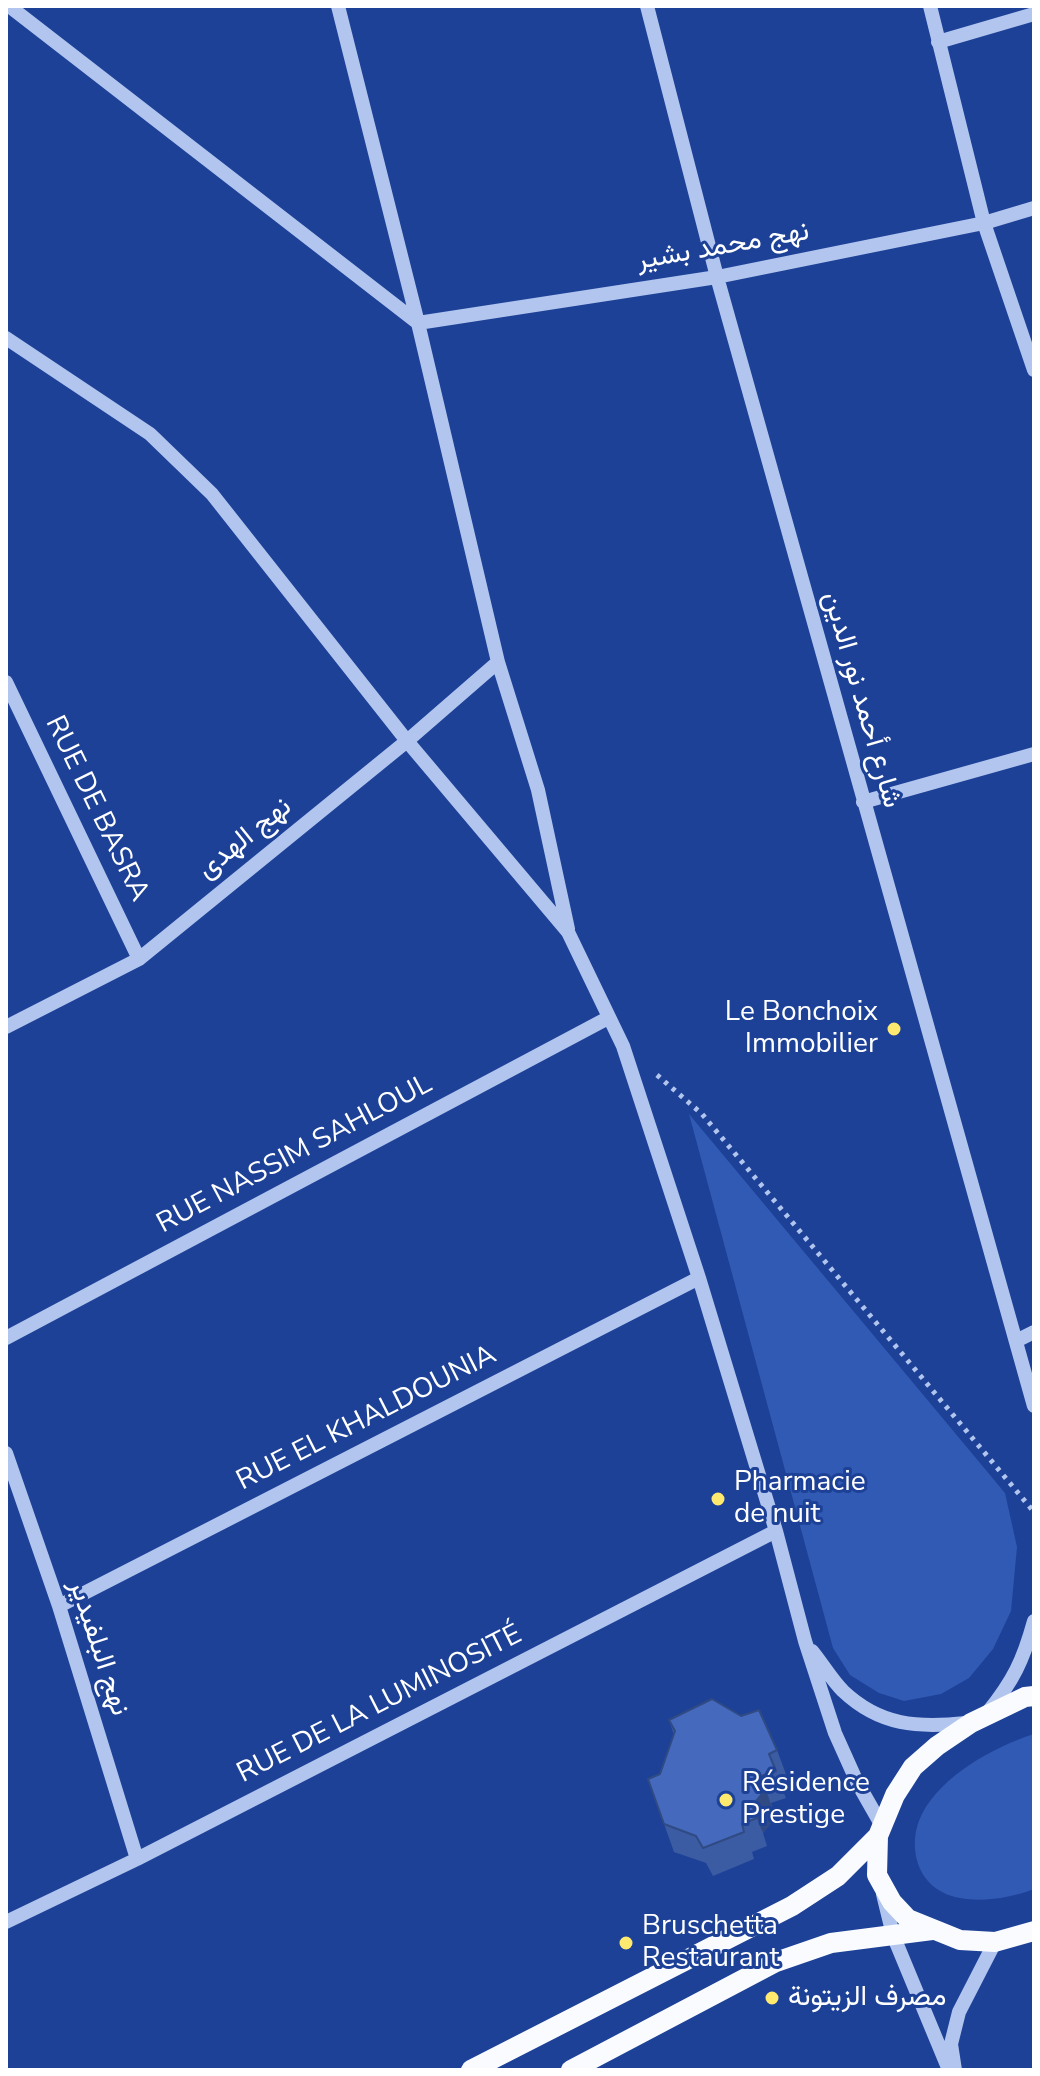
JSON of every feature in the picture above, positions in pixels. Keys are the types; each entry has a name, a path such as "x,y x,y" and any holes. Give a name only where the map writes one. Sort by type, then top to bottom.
{"main road":[{"path":"1034,1696 1025,1697 978,1719 937,1746 913,1767 895,1795 880,1831 877,1875 892,1902 908,1919 960,1940 995,1942 1034,1931"},
{"path":"471,2070 792,1906 838,1876 880,1831"},
{"path":"571,2070 776,1962 831,1943 932,1930"}],"street":[{"path":"9,6 418,323"},
{"path":"338,6 418,323 498,662 538,790 568,932 623,1046 699,1278 835,1733 880,1831"},
{"name":"شارع أحمد نور الدين","path":"647,6 717,277 1034,1406"},
{"path":"930,6 984,223 1034,370"},
{"path":"938,42 1034,14"},
{"name":"نهج محمد بشير","path":"418,323 717,277 984,223 1034,208"},
{"path":"6,338 150,434 185,465 212,494 407,741 568,932"},
{"name":"نهج الهدى","path":"6,1027 139,959 407,741 498,662"},
{"name":"RUE DE BASRA","path":"6,682 139,959"},
{"path":"863,802 1034,754"},
{"name":"RUE NASSIM SAHLOUL","path":"6,1338 608,1018"},
{"name":"RUE EL KHALDOUNIA","path":"59,1606 699,1278"},
{"path":"1016,1341 1034,1332"},
{"name":"نهج البلفيدير","path":"6,1453 59,1606 137,1859"},
{"name":"RUE DE LA LUMINOSITÉ","path":"6,1922 137,1859 776,1531"},
{"path":"805,1641 843,1690 890,1720 930,1727 978,1719 1007,1688 1024,1658 1034,1621"},
{"path":"877,1875 893,1935 952,2070"},
{"path":"952,2070 951,2044 959,2012 995,1942"}],"path":[{"path":"623,1046 702,1114 1034,1512"}],"shaded area":[{"path":"689,1114 1005,1493 1017,1547 1011,1611 993,1649 969,1678 941,1694 904,1701 879,1693 850,1675 833,1648"},
{"path":"1034,1734 1034,1889 1013,1896 977,1900 954,1897 934,1887 920,1869 915,1847 918,1825 931,1800 970,1764 1002,1746"}],"building":[{"name":"Résidence Prestige","path":"712,1699 741,1716 759,1710 777,1750 769,1754 776,1771 761,1776 762,1794 752,1806 757,1818 742,1824 744,1832 703,1848 696,1836 664,1824 648,1779 660,1774 675,1731 669,1720"}],"place":[{"name":"Le Bonchoix Immobilier","path":"894,1029"},
{"name":"Pharmacie de nuit","path":"718,1499"},
{"name":"Résidence Prestige","path":"726,1800"},
{"name":"Bruschetta Restaurant","path":"626,1943"},
{"name":"مصرف الزيتونة","path":"772,1998"}]}
